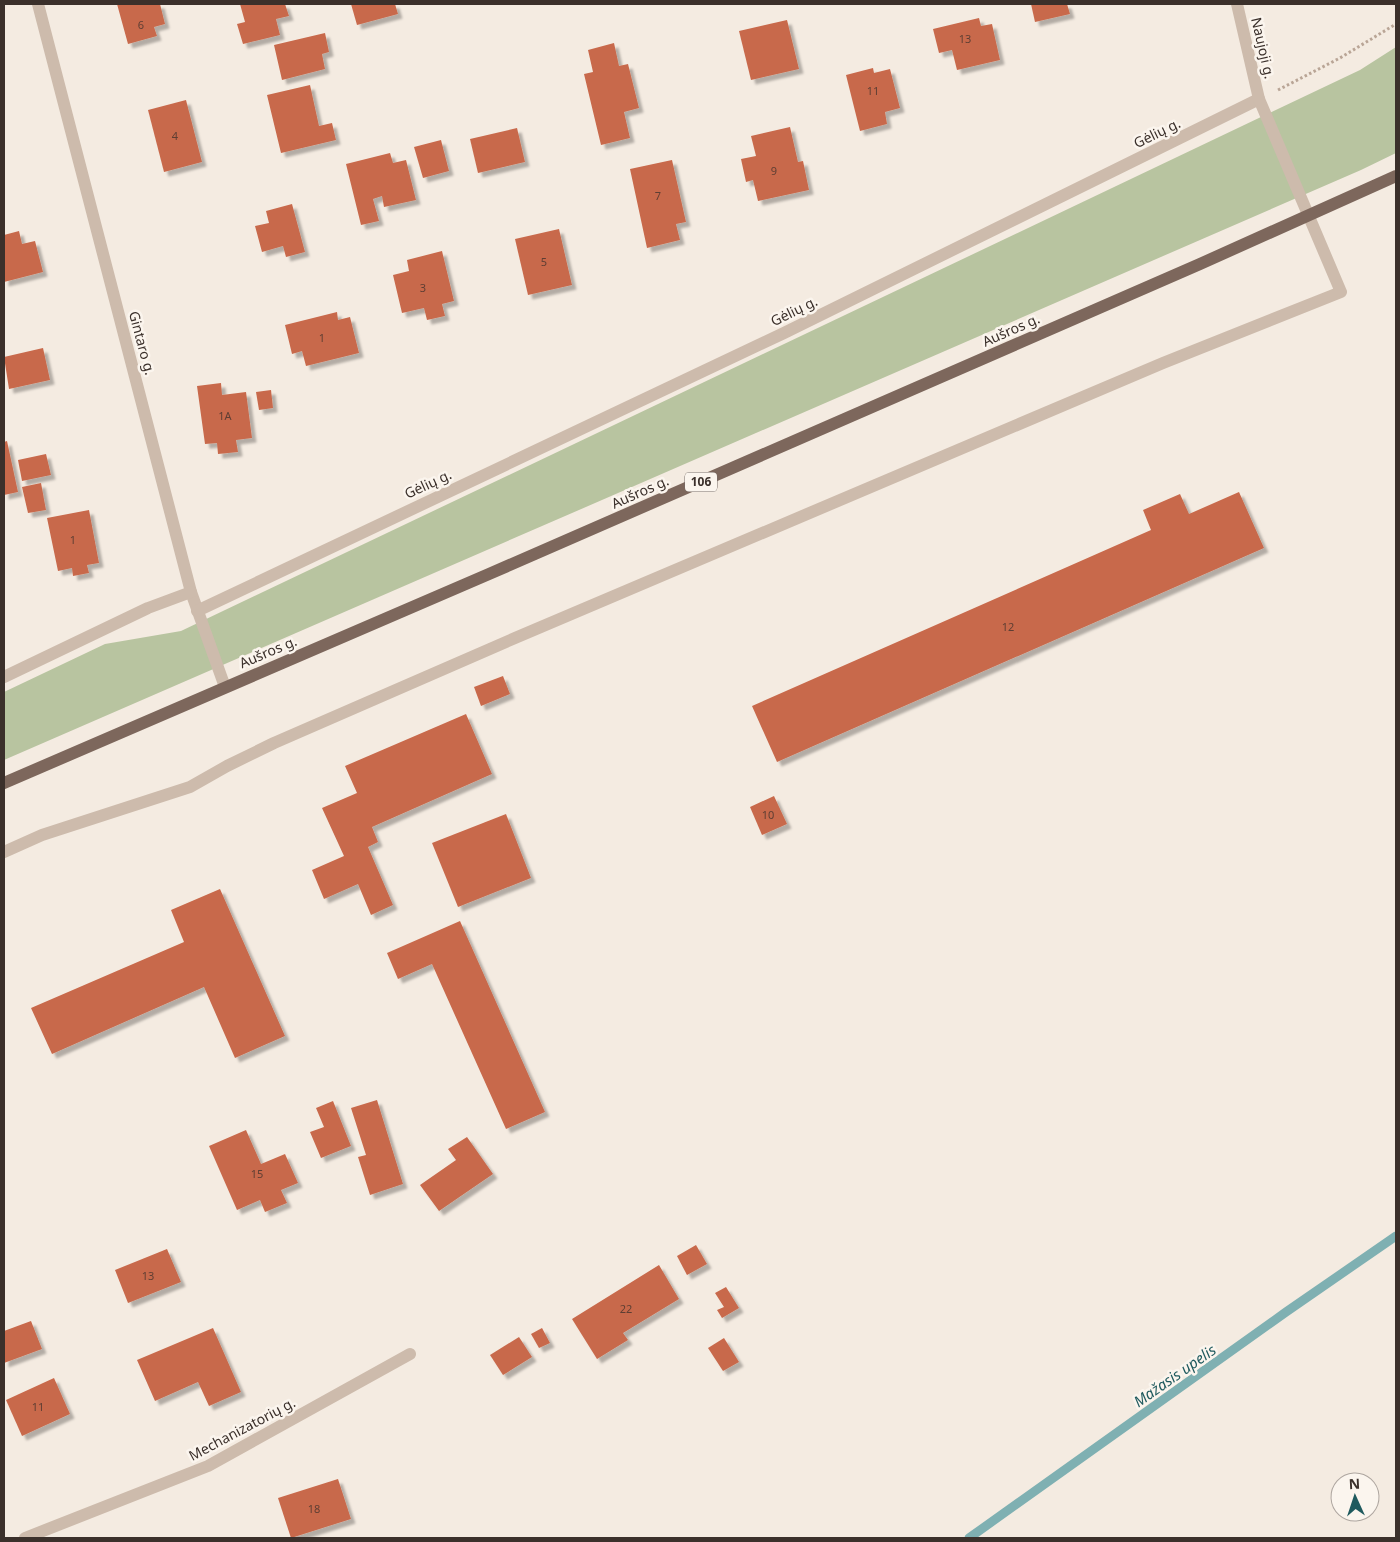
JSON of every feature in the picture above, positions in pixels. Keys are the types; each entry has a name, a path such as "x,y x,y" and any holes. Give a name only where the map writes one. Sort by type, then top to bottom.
{"main road":[{"name":"Aušros g.","path":"4,782 507,566 1309,216 1396,176"}],"street":[{"name":"Gintaro g.","path":"38,4 191,592 225,687"},
{"name":"Naujoji g.","path":"4,852 42,835 190,787 274,743 515,638 1163,363 1341,292 1259,99 1237,4"},
{"name":"Gėlių g.","path":"197,611 784,332 1259,99"},
{"path":"4,676 148,608 191,592"},
{"name":"Mechanizatorių g.","path":"25,1538 208,1466 410,1354"}],"path":[{"path":"1259,99 1340,58 1396,24"}],"green space":[{"path":"1396,47 1396,153 1361,170 4,760 4,692 105,644 181,631 1360,70"}],"building":[{"path":"117,4 160,4 165,24 154,27 157,36 128,44"},
{"path":"240,4 285,4 289,16 276,19 280,35 243,44 237,24 245,22"},
{"path":"351,4 395,4 398,14 357,25"},
{"path":"1031,4 1067,4 1070,14 1035,22"},
{"path":"979,18 981,26 992,24 1000,60 957,70 952,50 939,53 933,29"},
{"path":"787,20 799,69 751,80 739,31"},
{"path":"325,33 329,52 322,54 325,69 282,80 274,45"},
{"path":"614,43 619,66 628,64 639,108 624,112 630,138 601,145 584,74 593,72 588,50"},
{"path":"873,68 874,73 890,69 900,108 885,112 887,124 860,131 846,75"},
{"path":"310,85 319,126 332,123 336,140 281,153 267,95"},
{"path":"186,100 202,162 164,172 148,110"},
{"path":"790,127 798,162 803,161 809,190 758,201 753,180 746,182 741,159 756,156 751,136"},
{"path":"517,128 525,162 478,173 470,139"},
{"path":"441,140 449,171 423,178 414,147"},
{"path":"390,153 393,163 406,160 416,200 384,207 382,196 373,199 379,221 361,225 346,164"},
{"path":"672,160 686,222 676,224 680,240 647,248 630,169"},
{"path":"292,204 305,252 286,257 283,246 262,252 255,226 269,223 266,211"},
{"path":"559,229 572,285 528,295 515,239"},
{"path":"19,231 22,244 35,241 43,272 4,282 4,235"},
{"path":"442,251 454,301 442,304 445,316 427,320 424,308 402,313 393,275 409,271 407,260"},
{"path":"337,312 338,320 350,317 359,353 306,366 302,351 292,354 285,325"},
{"path":"43,348 50,380 9,389 4,357"},
{"path":"221,383 222,395 246,392 252,438 236,440 238,452 218,454 217,443 205,444 197,386"},
{"path":"271,390 273,408 259,410 256,392"},
{"path":"7,441 18,492 4,495 4,442"},
{"path":"46,454 51,475 22,481 18,460"},
{"path":"41,483 46,510 28,513 22,487"},
{"path":"1239,492 1264,548 777,762 752,706 1151,530 1143,510 1180,494 1189,514"},
{"path":"89,510 99,563 87,565 89,573 73,576 72,568 58,571 47,518"},
{"path":"503,676 510,694 481,706 474,687"},
{"path":"466,714 492,774 372,827 378,842 368,847 393,905 371,915 358,884 324,899 312,870 344,856 322,808 357,793 345,766"},
{"path":"774,796 787,824 762,835 750,807"},
{"path":"506,814 531,878 458,907 432,843"},
{"path":"220,889 285,1036 235,1058 204,987 52,1054 31,1008 184,942 171,910"},
{"path":"460,921 545,1112 506,1129 432,964 398,979 387,953"},
{"path":"377,1100 403,1184 370,1195 358,1157 366,1155 351,1108"},
{"path":"333,1101 351,1146 321,1158 310,1132 324,1127 316,1108"},
{"path":"246,1130 261,1164 285,1154 298,1183 281,1190 287,1203 265,1212 260,1200 237,1210 209,1146"},
{"path":"467,1137 493,1174 439,1211 420,1185 456,1160 448,1149"},
{"path":"696,1245 707,1264 687,1275 677,1256"},
{"path":"167,1249 181,1282 128,1303 115,1270"},
{"path":"659,1265 679,1299 623,1333 628,1340 597,1359 572,1319"},
{"path":"726,1287 739,1308 722,1318 717,1310 724,1307 715,1293"},
{"path":"31,1321 42,1349 4,1363 4,1331"},
{"path":"213,1328 241,1392 209,1406 198,1382 155,1401 137,1360"},
{"path":"542,1328 550,1343 539,1348 531,1334"},
{"path":"519,1337 532,1357 503,1375 490,1355"},
{"path":"724,1338 739,1362 723,1371 708,1348"},
{"path":"54,1378 70,1414 22,1436 6,1400"},
{"path":"338,1479 351,1519 291,1538 278,1498"}],"waterway":[{"name":"Mažasis upelis","path":"969,1538 1396,1236"}]}
